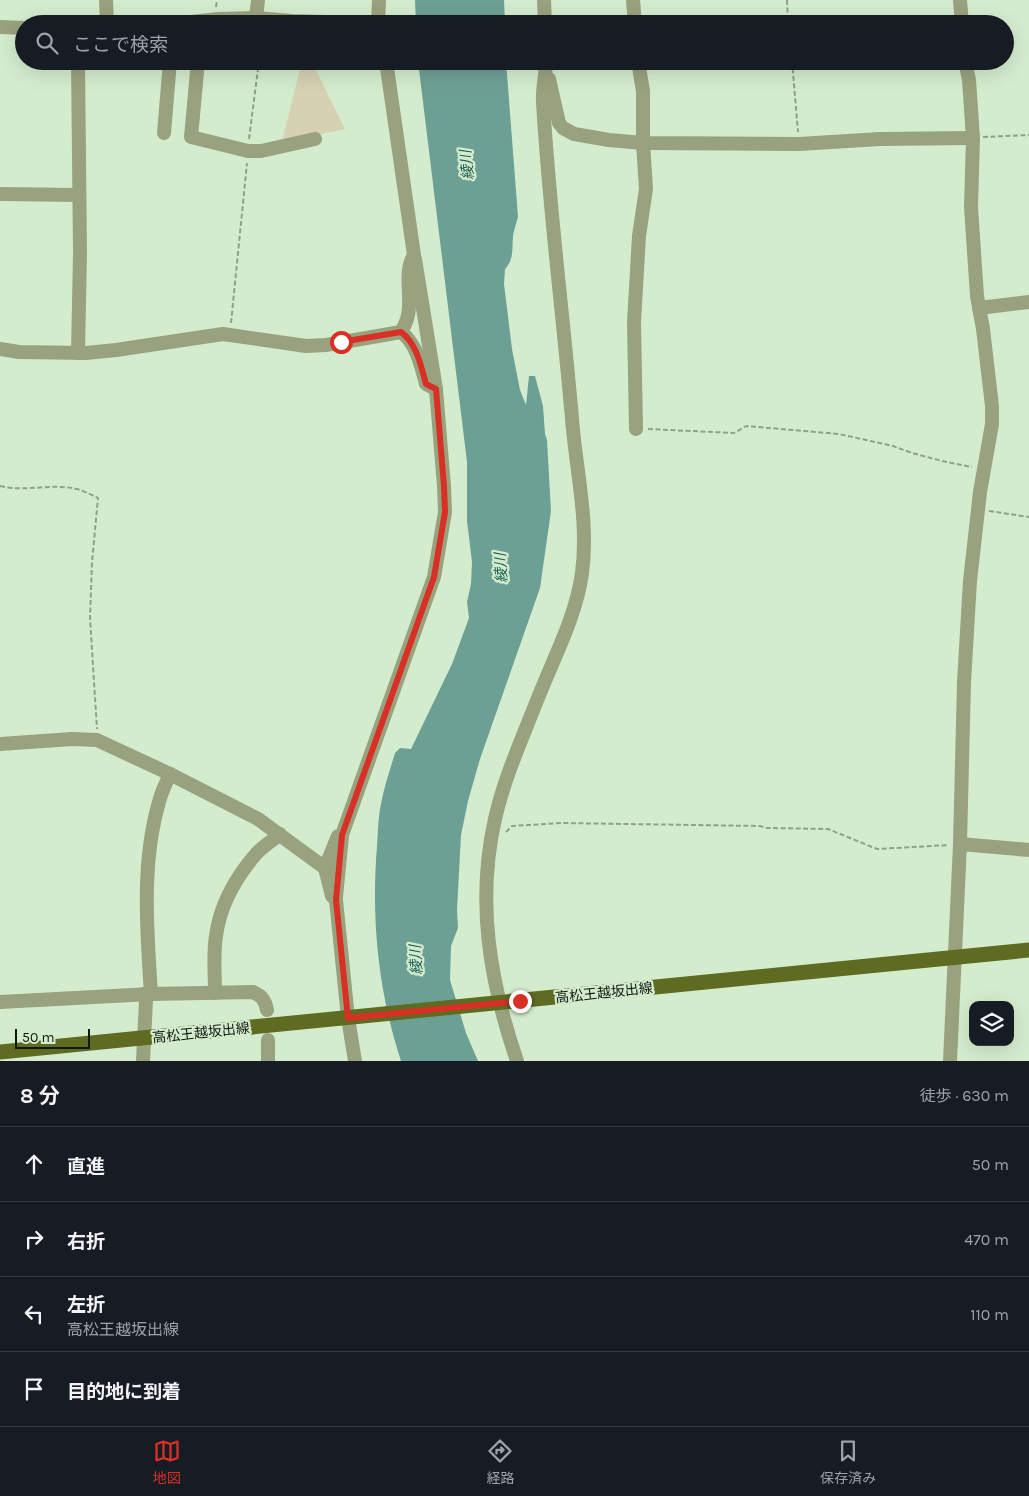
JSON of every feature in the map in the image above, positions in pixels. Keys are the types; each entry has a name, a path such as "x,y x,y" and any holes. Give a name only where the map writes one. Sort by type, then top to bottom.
{"main road":[{"name":"高松王越坂出線","path":"0,1052 1029,950"}],"street":[{"path":"106,0 107,15"},
{"path":"256,15 258,0"},
{"path":"378,15 379,0"},
{"path":"544,0 545,15"},
{"path":"633,0 634,15"},
{"path":"960,0 961,15"},
{"path":"0,27 15,28"},
{"path":"78,70 80,253 78,353"},
{"path":"164,133 169,70"},
{"path":"197,70 191,137 248,151 260,151 315,139"},
{"path":"355,1061 352,1018 336,900 342,835 434,577 445,512 444,477 436,389 387,70"},
{"path":"517,1061 494,1004 486,912 487,861 495,818 507,778 563,638 577,597 582,573 584,546 582,508 573,436 549,184 543,98 545,70"},
{"path":"547,70 559,123 563,128 574,134 609,140 643,143 800,144 880,139 974,138"},
{"path":"636,429 634,322 639,236 646,189 643,143 643,91 640,70"},
{"path":"950,1061 960,844 964,682 970,581 980,492 992,424 992,406 977,296 971,208 974,138 967,70"},
{"path":"0,194 78,195"},
{"path":"401,332 407,321 410,307 409,263 414,254"},
{"path":"980,308 1029,302"},
{"path":"0,350 78,353 116,350 223,334 306,346 326,345 401,332 410,339 419,359 426,384 436,389"},
{"path":"0,744 72,739 97,740 170,774 258,819 325,868"},
{"path":"143,1061 146,1000 148,994 146,899 151,838 159,802 170,774"},
{"path":"214,993 215,938 218,921 226,900 236,881 257,853 280,834"},
{"path":"336,900 332,896 325,868 338,836 342,835"},
{"path":"960,844 1029,850"},
{"path":"0,1002 148,994 253,992 262,996 268,1010"},
{"path":"268,1040 268,1061"}],"path":[{"path":"787,0 788,15"},
{"path":"230,335 258,70"},
{"path":"793,70 800,144"},
{"path":"974,138 1029,135"},
{"path":"636,429 734,433 746,426 840,434 893,446 942,461 984,469"},
{"path":"0,486 13,489 74,488 98,498 92,562 90,618 95,674 97,740"},
{"path":"979,509 1029,518"},
{"path":"504,834 512,826 561,823 760,826 767,828 828,829 877,848 960,844"}],"shaded area":[{"path":"300,70 316,70 345,129 282,142"}],"water":[{"path":"415,0 504,0 505,15 416,15"},
{"name":"綾川","path":"419,70 507,70 518,217 513,235 511,258 505,269 504,284 512,349 520,390 526,405 529,376 535,376 543,406 551,511 540,588 480,759 461,835 457,910 458,928 451,946 450,980 466,1033 478,1061 401,1061 387,1008 378,955 375,873 378,825 385,785 395,753 400,748 411,749 452,664 469,618 467,602 471,584 472,562 467,521 467,462"}],"route":[{"path":"341,342 401,332 410,339 419,359 426,384 436,389 445,512 440,551 434,577 342,835 336,900 341,964 348,1018 520,1001"}]}
